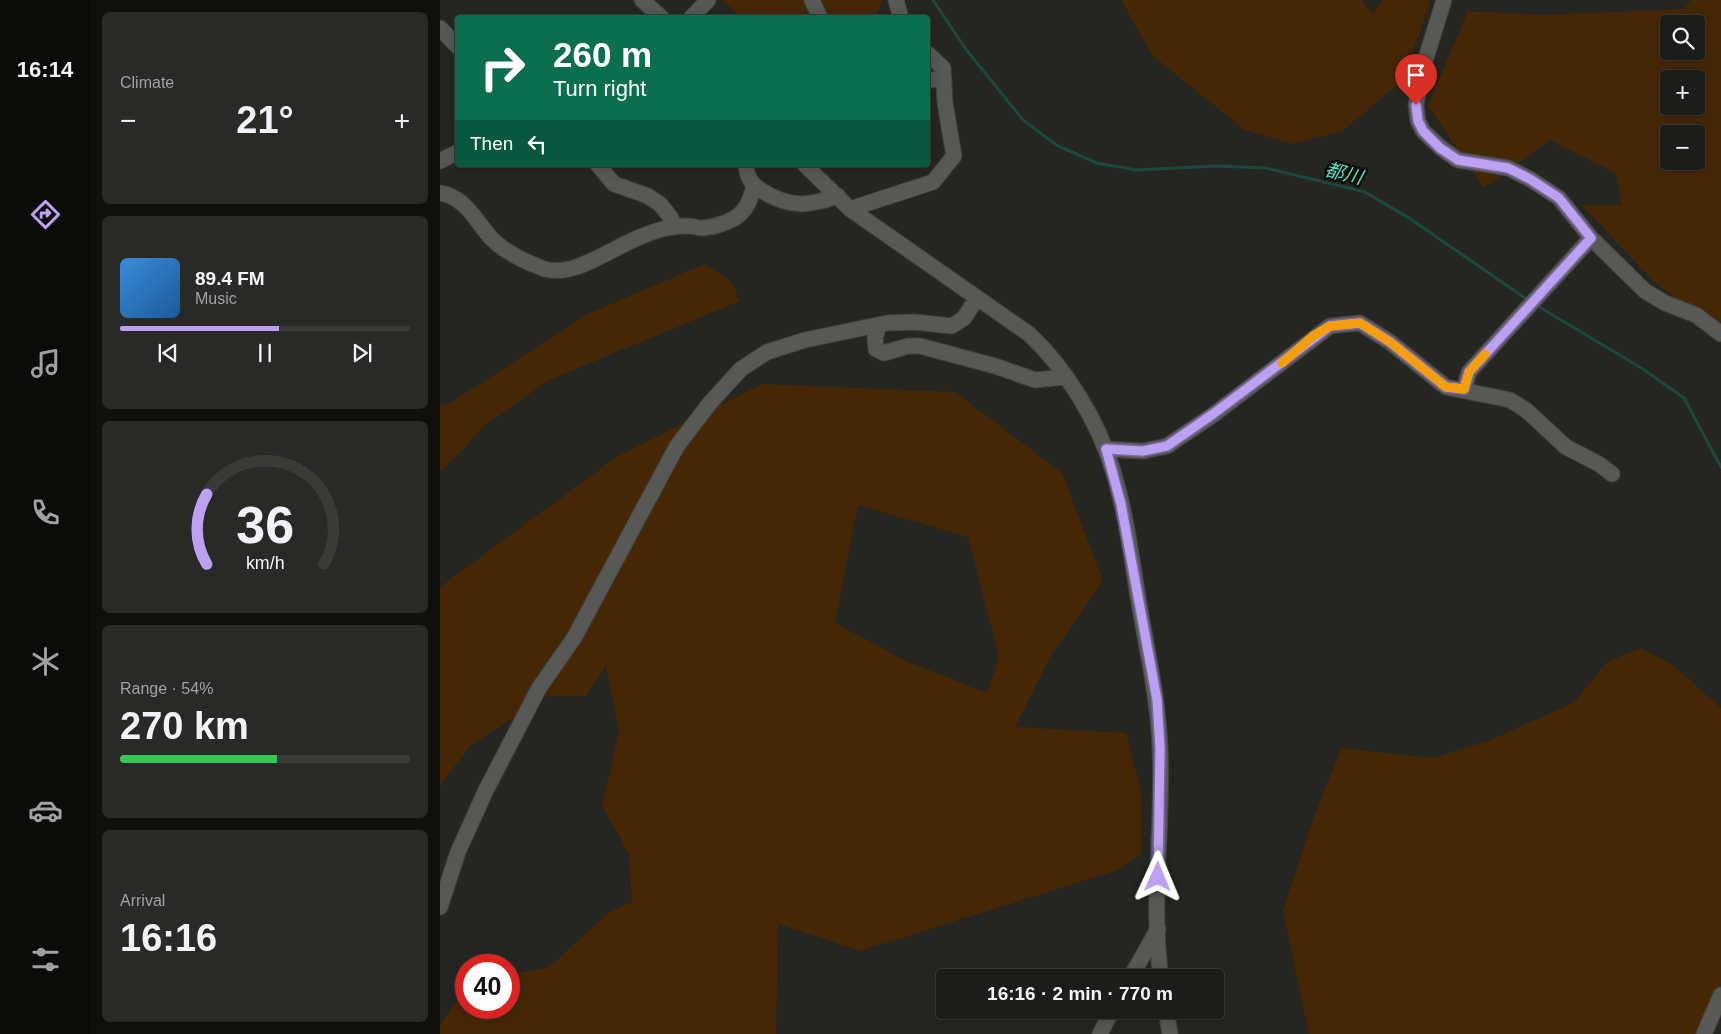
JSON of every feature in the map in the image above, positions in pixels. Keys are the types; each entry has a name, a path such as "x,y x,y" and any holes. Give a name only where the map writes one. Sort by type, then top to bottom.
{"street":[{"path":"642,0 659,15"},
{"path":"693,15 708,0"},
{"path":"812,0 819,15"},
{"path":"896,0 900,15"},
{"path":"1444,0 1421,74 1417,97 1418,121 1423,131 1440,148 1458,160 1508,168 1530,179 1559,198 1591,238 1645,291 1666,303 1696,315 1721,334"},
{"path":"440,28 455,44"},
{"path":"850,209 933,182 950,163 955,149 945,102 943,68 930,56"},
{"path":"930,80 944,79"},
{"path":"440,161 455,154"},
{"path":"600,167 614,184 648,196 660,204 671,218 674,227"},
{"path":"746,167 749,179 754,187 780,202 789,204 813,203 838,196"},
{"path":"807,167 850,209 1029,334 1048,352 1066,378 1106,449 1121,504 1157,700 1160,748 1158,928 1160,969"},
{"path":"440,192 456,197 464,204 492,239 505,250 556,272 585,263 642,236 674,227 702,228 735,218 746,209 754,187"},
{"path":"1464,389 1469,372 1591,238"},
{"path":"440,907 458,852 486,790 539,688 574,638 683,438 710,403 741,369 767,352 805,340 879,325 914,322 952,326 964,318 977,298"},
{"path":"1106,449 1143,451 1167,446 1221,409 1330,326 1360,323 1390,342 1446,387 1464,389 1510,400 1526,410 1566,447 1599,464 1612,474"},
{"path":"879,325 875,338 876,349 884,353 908,346 920,346 995,366 1035,380 1066,378"},
{"path":"1135,969 1158,928"},
{"path":"1704,1034 1721,995"},
{"path":"1100,1034 1108,1019"},
{"path":"1168,1019 1170,1034"}],"shaded area":[{"path":"721,0 882,0 877,15 740,15"},
{"path":"1121,0 1362,0 1373,15 1382,0 1429,0 1430,4 1402,81 1342,131 1292,144 1245,130 1153,56"},
{"path":"1692,0 1721,0 1721,332 1652,280 1582,205 1622,205 1616,173 1550,140 1484,188 1428,106 1468,11 1545,15 1683,9"},
{"path":"704,264 732,282 740,301 549,380 480,429 464,449 440,471 440,405 452,402 588,314"},
{"path":"762,384 955,392 1062,473 1103,581 1050,657 1015,727 1126,733 1142,795 1142,854 1118,870 860,951 778,924 776,1034 440,1034 440,1024 455,1003 455,1019 520,1019 520,972 548,968 610,912 632,902 629,854 602,806 619,732 606,666 586,696 545,696 470,746 440,786 440,587 618,456","holes":["858,505 968,537 999,657 987,693 906,661 835,623"]},
{"path":"1641,648 1673,665 1721,708 1721,1017 1714,1034 1309,1034 1283,911 1313,820 1341,748 1434,758 1490,740 1575,702 1607,662"}],"waterway":[{"name":"都川","path":"933,0 965,48 1023,120 1058,146 1097,163 1136,170 1216,166 1266,168 1365,192 1409,218 1528,300"},
{"name":"都川","path":"1536,305 1643,369 1684,398 1721,467"}],"slow traffic":[{"path":"1282,363 1313,336 1330,326 1360,323 1390,342 1446,387 1464,389 1469,372 1485,354"}],"route":[{"path":"1158,877 1160,748 1157,700 1121,504 1114,472 1106,449 1143,451 1167,446 1289,358 1313,336 1330,326 1360,323 1390,342 1446,387 1464,389 1469,372 1591,238 1559,198 1530,179 1508,168 1458,160 1440,148 1423,131 1418,121 1416,105"}]}
